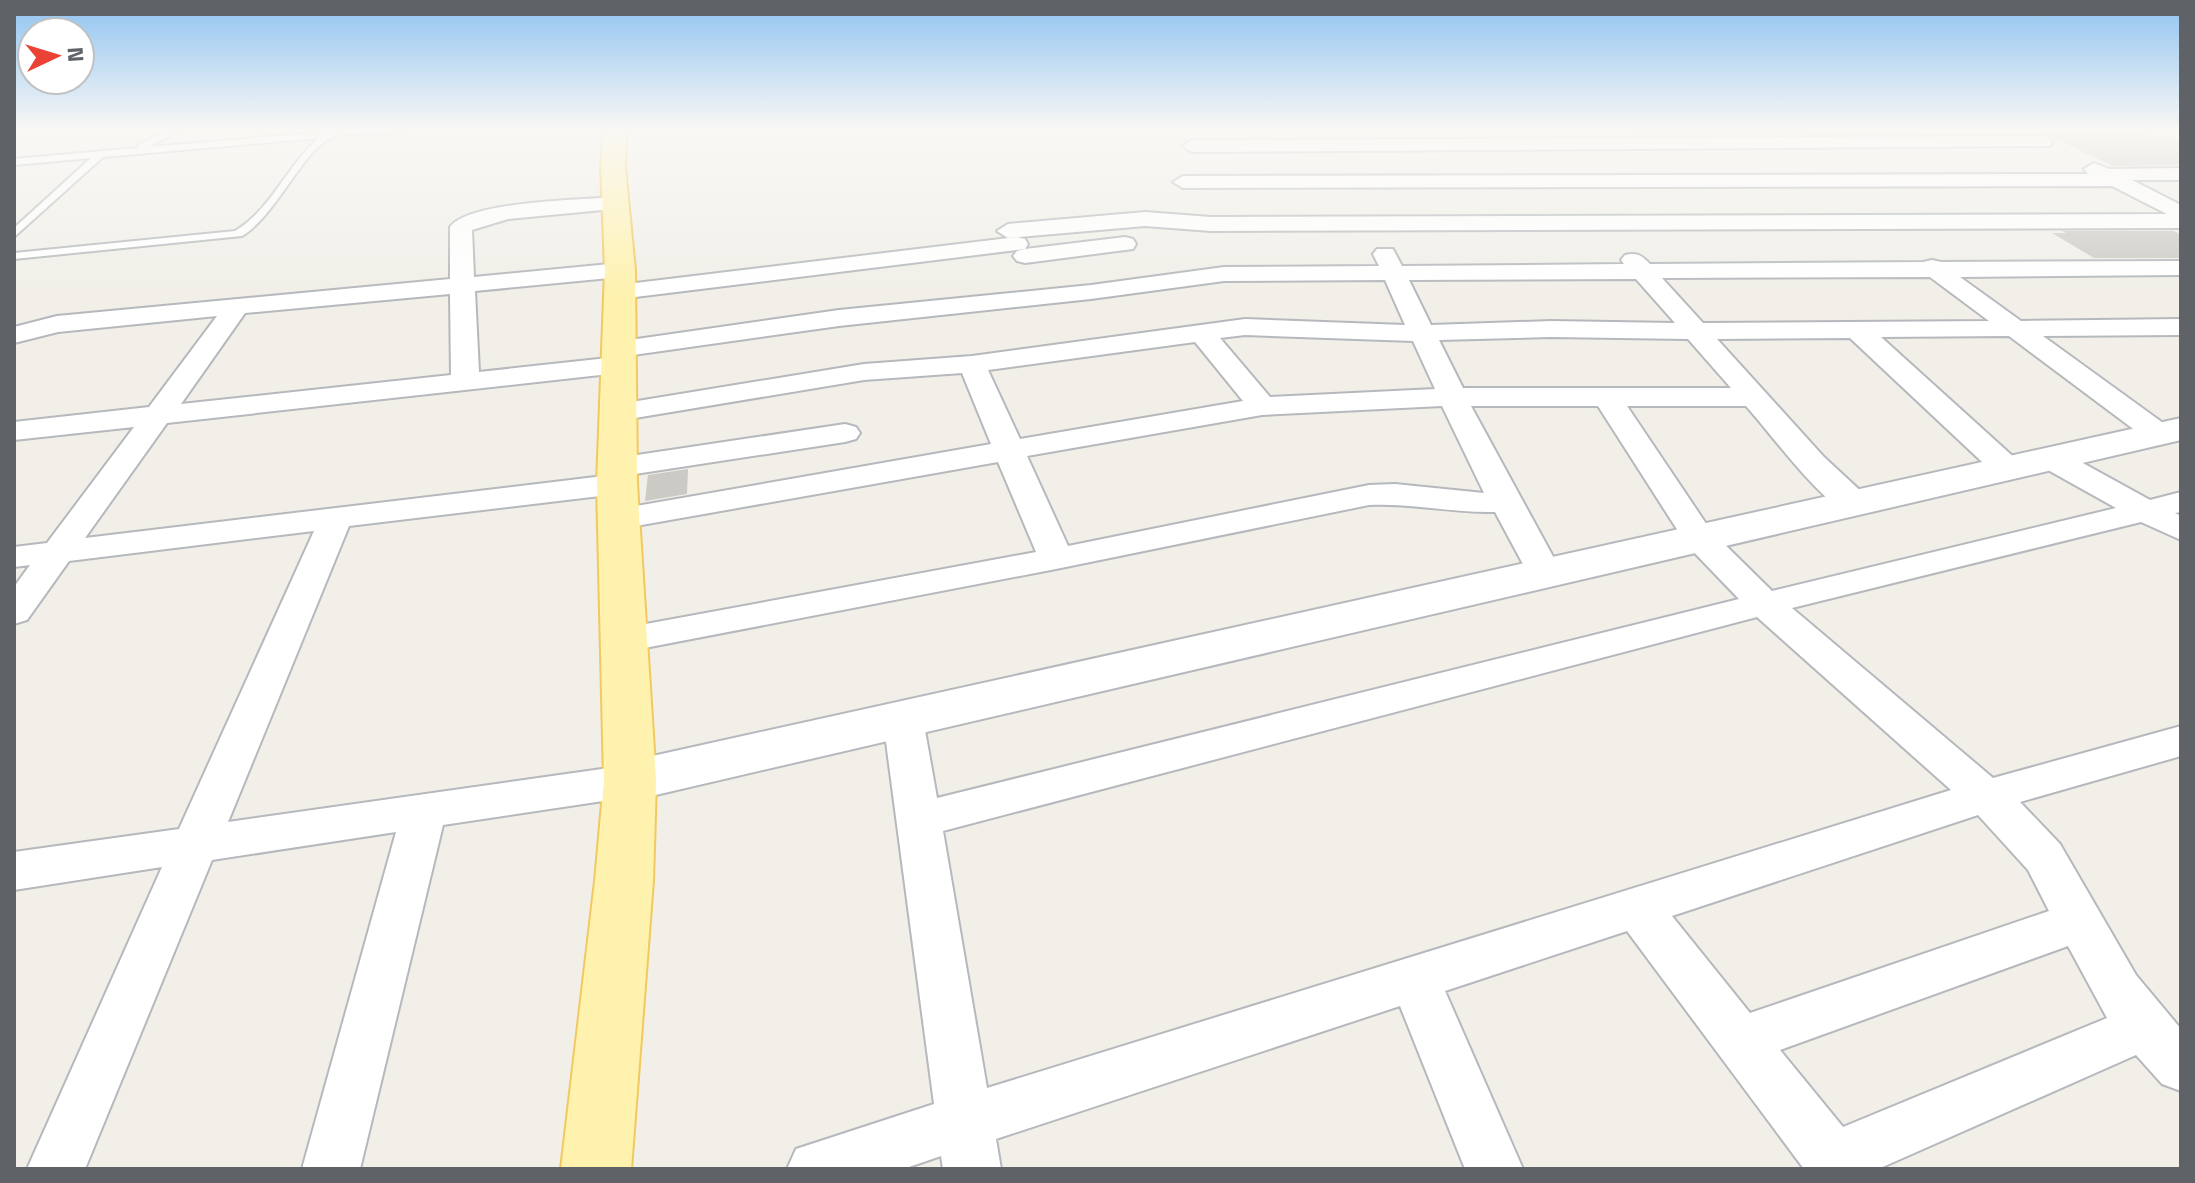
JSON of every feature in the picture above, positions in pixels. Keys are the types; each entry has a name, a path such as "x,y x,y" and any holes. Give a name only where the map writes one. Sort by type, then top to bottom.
{"main road":[{"path":"596,1169 624,881 630,781 617,490 619,281 616,183"}],"street":[{"path":"1346,183 1372,224 1452,397 1544,573"},
{"path":"1565,183 1813,464 1854,503"},
{"path":"1819,183 2015,328 2170,431"},
{"path":"2121,183 2181,213"},
{"path":"465,382 465,285 461,227 465,222 489,215 616,203"},
{"path":"14,335 57,324 465,285 619,281 854,264 1012,238 1171,238 1178,234 1179,222 2181,221"},
{"path":"1012,238 1052,296"},
{"path":"854,264 874,315"},
{"path":"14,431 465,382 874,315 1224,274 2181,268"},
{"path":"14,612 238,306"},
{"path":"617,412 864,372 972,364 1245,327 1422,333 1551,329 1696,331 2181,327"},
{"path":"1855,328 2007,468"},
{"path":"1201,332 1262,406"},
{"path":"972,364 1056,559"},
{"path":"14,557 336,518 1010,450 1262,406 1452,397 1753,397"},
{"path":"1607,397 1699,538 1764,604 1986,796 2044,857 2118,991 2144,1027 2181,1066"},
{"path":"14,871 630,781 2170,431"},
{"path":"617,490 845,433"},
{"path":"2050,458 2165,507 2181,530"},
{"path":"624,640 1056,559 1369,495 1395,494 1468,503 1505,502"},
{"path":"918,820 1764,604 2165,507"},
{"path":"56,1169 336,518"},
{"path":"903,719 968,1146"},
{"path":"816,1169 968,1146 1414,977 1986,796 2181,741"},
{"path":"331,1169 424,811"},
{"path":"1637,908 1836,1165 2144,1027"},
{"path":"1741,1040 2079,921"},
{"path":"1414,977 1494,1169"}],"lane":[{"path":"14,234 69,183"},
{"path":"14,256 238,234 254,225 284,183"}],"building":[{"path":"2062,231 2174,231 2181,235 2181,258 2094,258 2052,233 2066,233"},
{"path":"688,469 687,494 645,501 648,475"}]}
